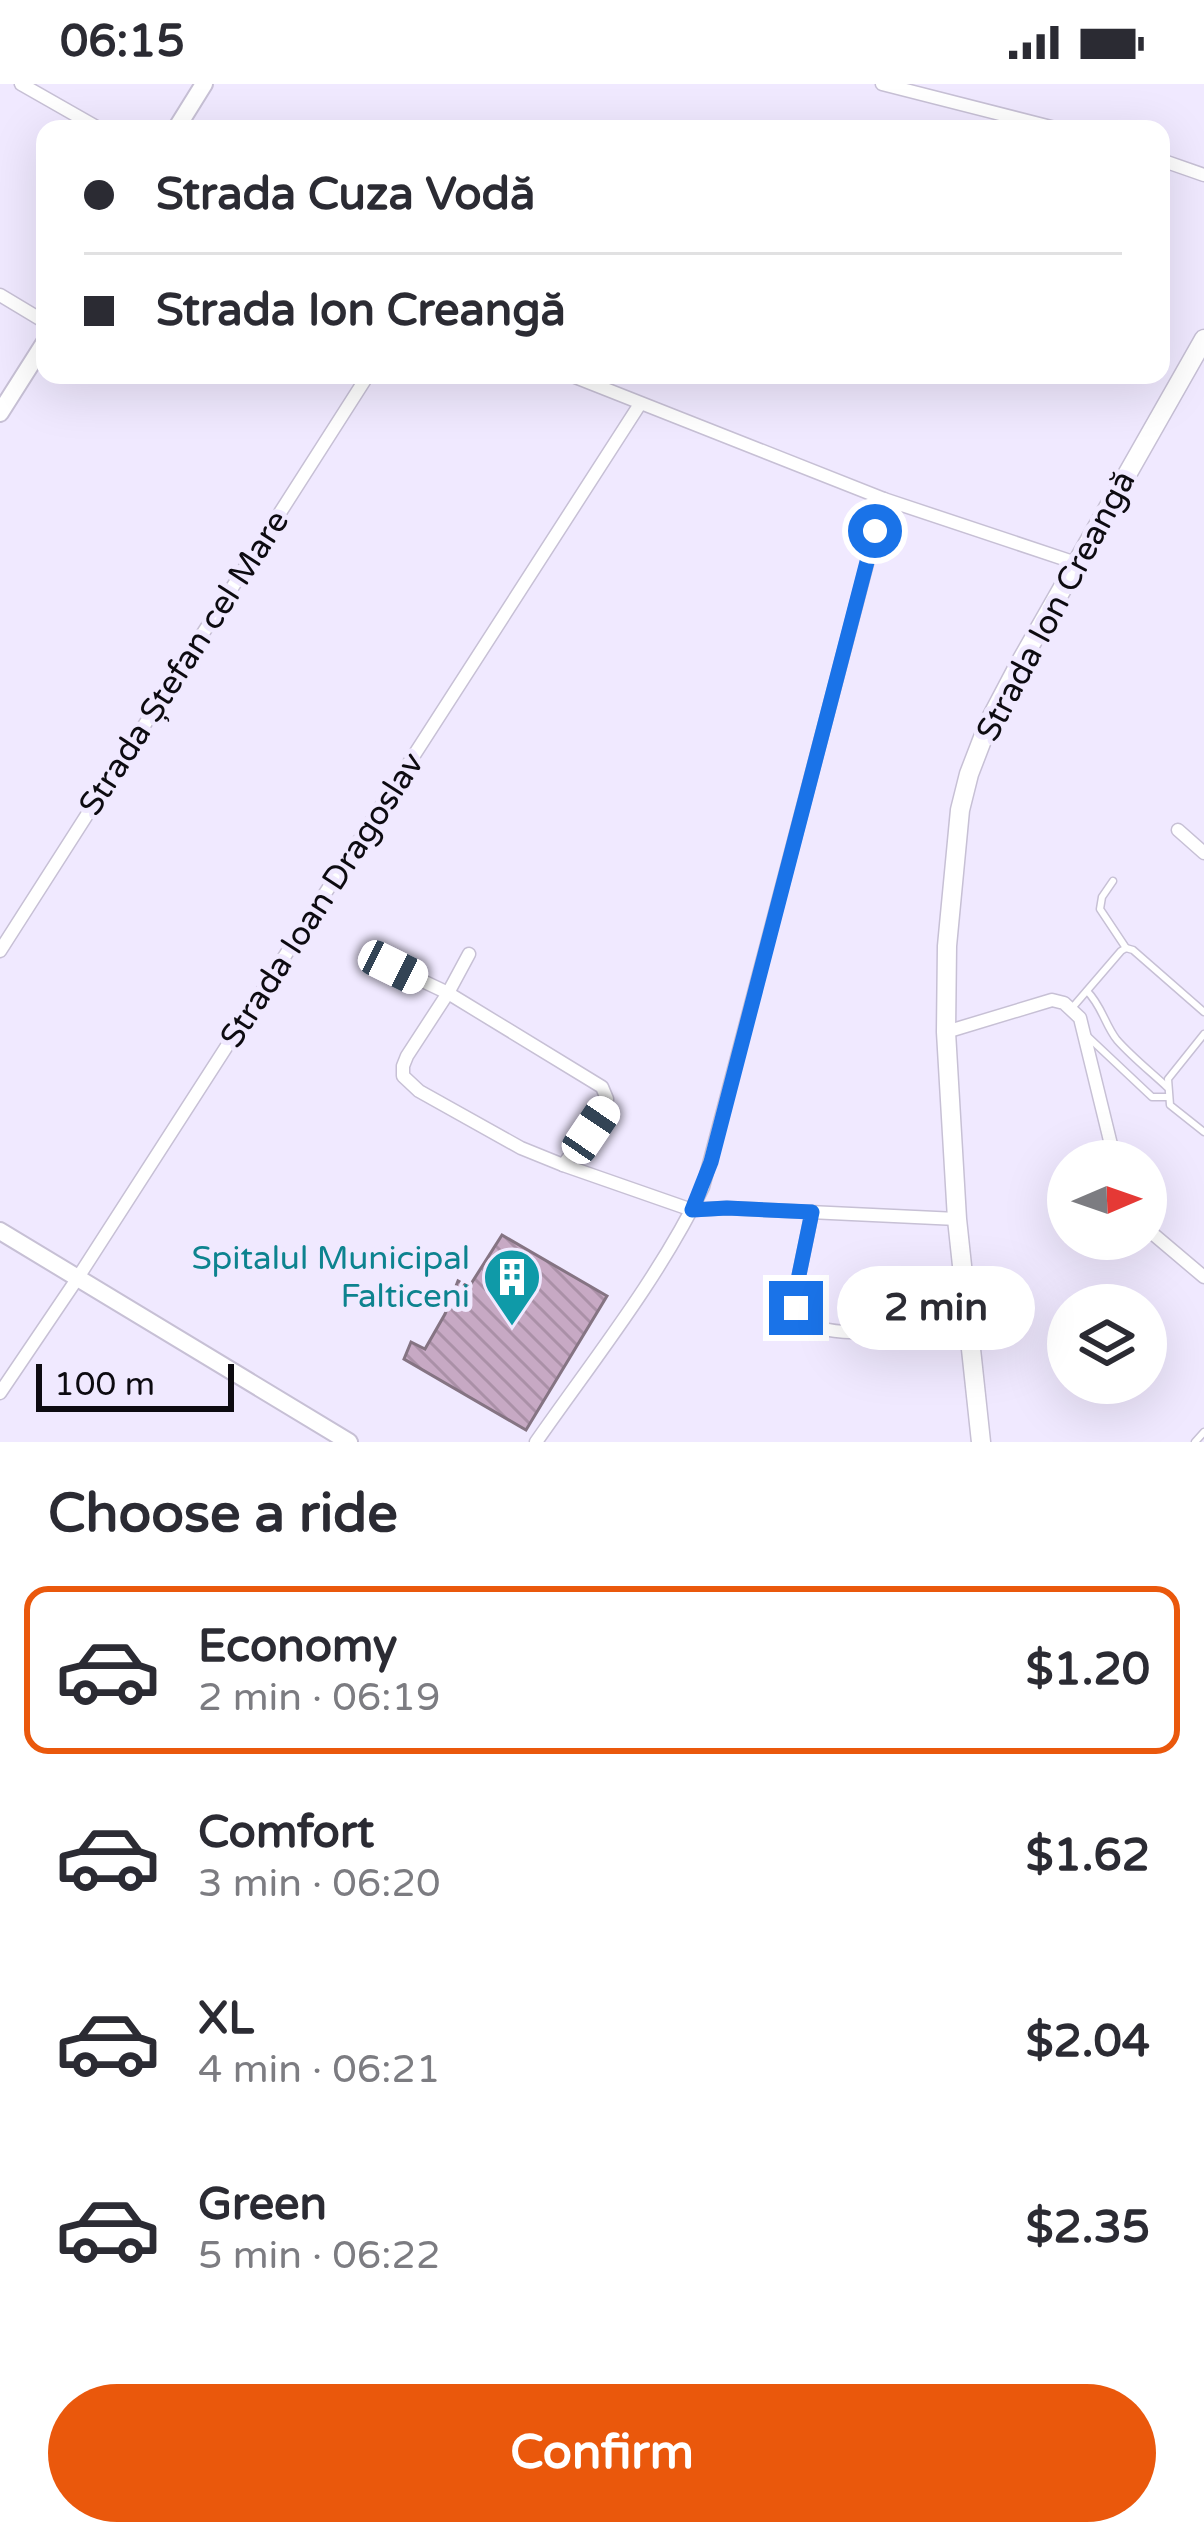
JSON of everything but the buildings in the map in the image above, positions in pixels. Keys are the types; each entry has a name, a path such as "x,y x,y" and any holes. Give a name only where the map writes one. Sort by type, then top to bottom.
{"main road":[{"name":"Strada Ion Creangă","path":"981,1442 957,1219 946,1032 956,836 969,774 989,722 1204,339"}],"street":[{"path":"21,84 84,120"},
{"path":"182,120 204,84"},
{"path":"882,84 1024,120"},
{"path":"1170,163 1204,176"},
{"path":"0,295 36,317"},
{"path":"0,413 36,356"},
{"name":"Strada Ștefan cel Mare","path":"0,951 362,384"},
{"path":"592,384 884,500 1076,562"},
{"name":"Strada Ioan Dragoslav","path":"0,1394 640,404"},
{"path":"536,1442 638,1298 692,1210 711,1162 884,500"},
{"path":"1178,830 1204,854"},
{"path":"469,954 407,1056 403,1076 419,1091 521,1148 692,1210 957,1219"},
{"path":"393,967 448,993 602,1088 608,1099 605,1108 563,1165"},
{"path":"946,1032 1052,1000 1072,1009 1080,1018 1110,1140"},
{"path":"812,1212 796,1308 817,1328 868,1333"},
{"path":"0,1232 349,1442"},
{"path":"1167,1246 1204,1277"}],"lane":[{"path":"1113,880 1100,909 1126,948 1204,1012"},
{"path":"1072,1009 1126,948"},
{"path":"1087,991 1097,1001 1112,1034 1167,1087"},
{"path":"1083,1031 1152,1096 1168,1097"},
{"path":"1204,1034 1168,1079 1167,1087 1170,1105 1204,1132"},
{"path":"1196,1442 1204,1432"}],"path":[{"path":"868,1333 877,1320 887,1317 969,1318"}],"place":[{"name":"Spitalul Municipal Falticeni","path":"512,1328"}],"route":[{"path":"796,1308 812,1212 692,1210 711,1162 875,531"}]}
